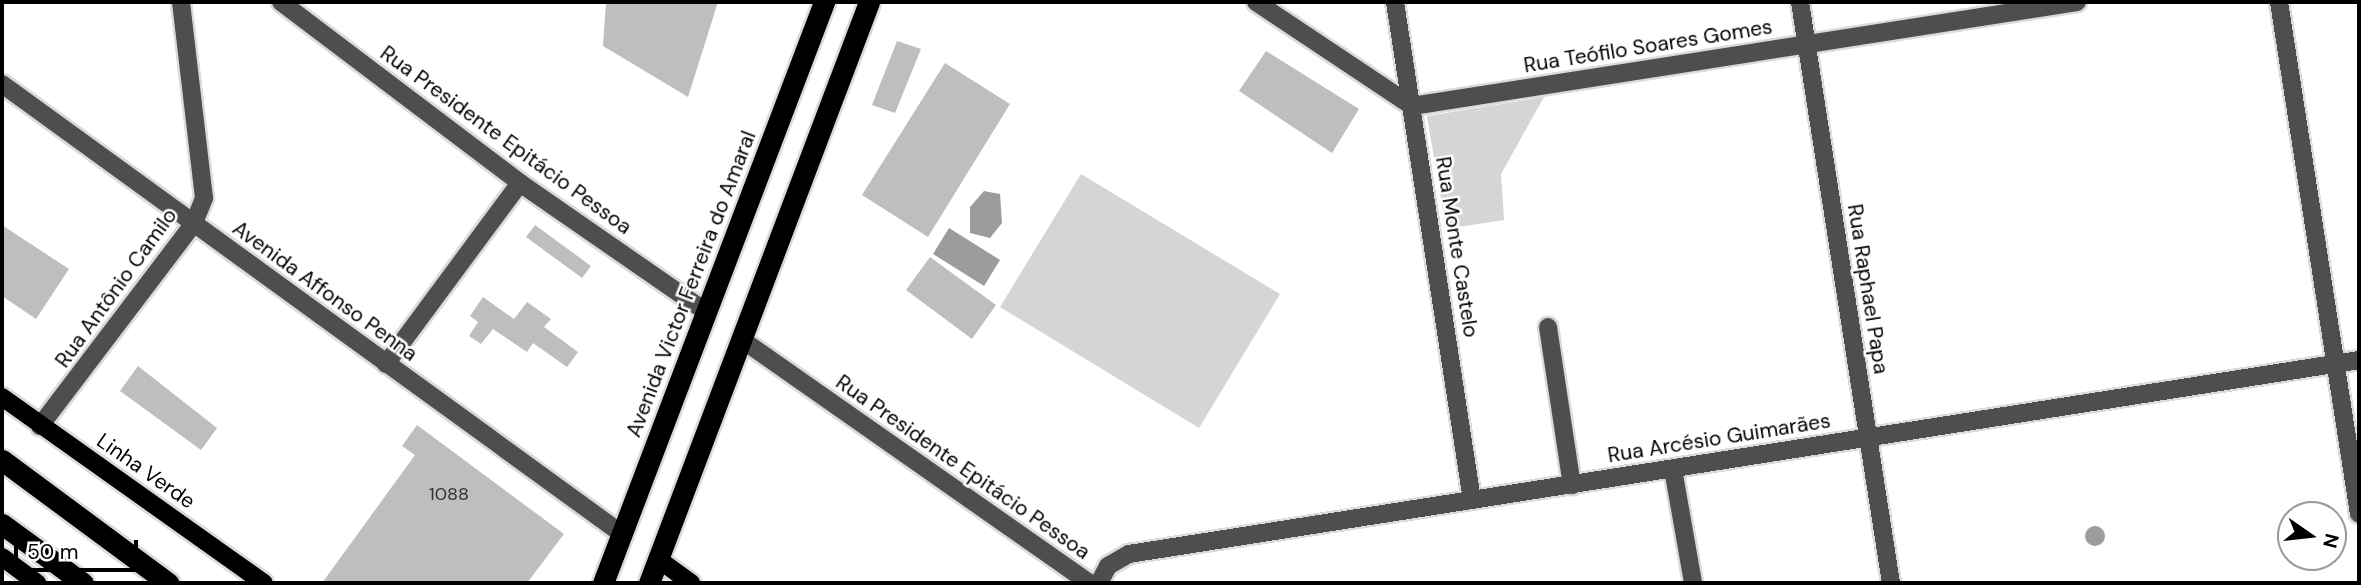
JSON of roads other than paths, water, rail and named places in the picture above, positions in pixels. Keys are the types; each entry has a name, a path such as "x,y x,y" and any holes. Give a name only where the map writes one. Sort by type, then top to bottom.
{"highway":[{"name":"Avenida Victor Ferreira do Amaral","path":"603,583 824,2"},
{"path":"649,583 869,2"},
{"path":"2,460 168,583"},
{"path":"2,524 83,583"}],"main road":[{"name":"Linha Verde","path":"2,397 264,583"},
{"path":"2,557 27,580"},
{"path":"658,559 691,583"}],"street":[{"name":"Rua Antônio Camilo","path":"40,426 194,223 204,179 180,2"},
{"name":"Rua Presidente Epitácio Pessoa","path":"281,2 520,183 706,312"},
{"path":"1256,2 1412,106"},
{"name":"Rua Monte Castelo","path":"1395,2 1472,500"},
{"name":"Rua Raphael Papa","path":"1800,2 1891,583"},
{"name":"Rua Teófilo Soares Gomes","path":"1412,106 2077,2"},
{"path":"2279,2 2359,514"},
{"name":"Avenida Affonso Penna","path":"2,84 622,534"},
{"path":"386,364 520,183"},
{"path":"1548,327 1572,485"},
{"name":"Rua Presidente Epitácio Pessoa","path":"741,339 1089,583"},
{"name":"Rua Arcésio Guimarães","path":"1099,583 1108,566 1129,554 2359,360"},
{"path":"1674,469 1693,583"}]}
